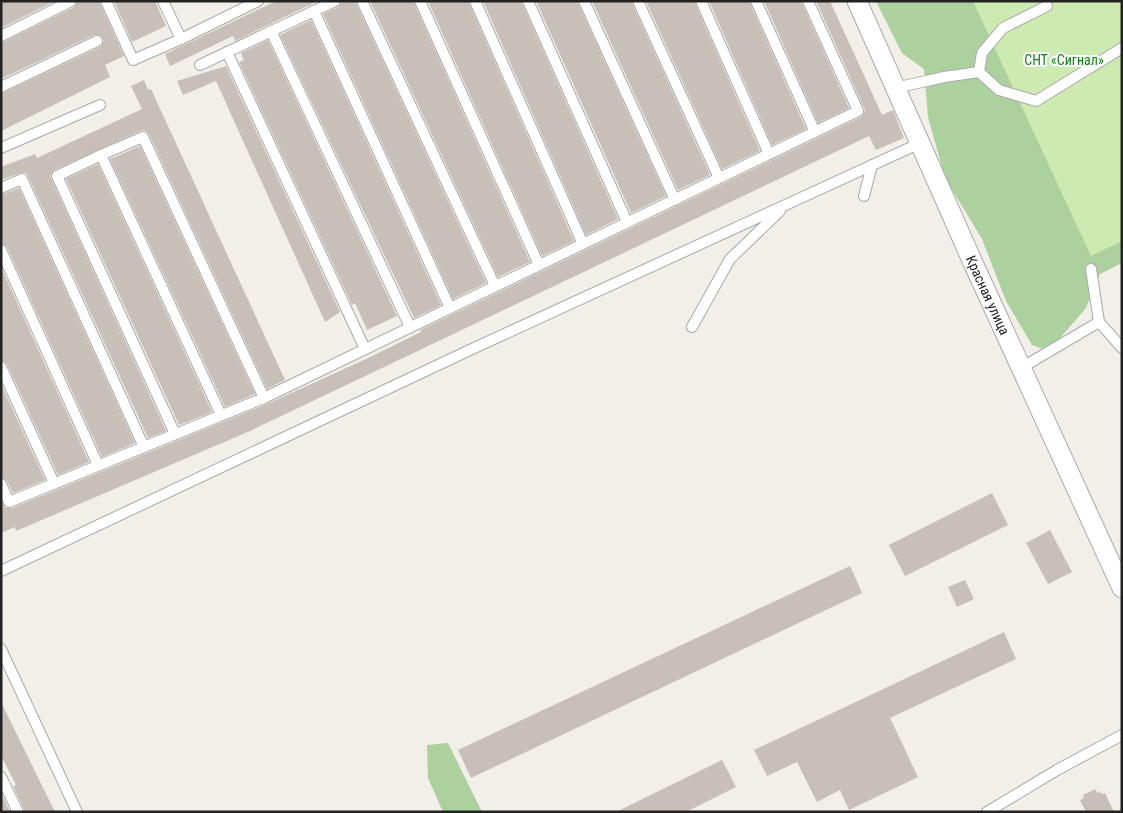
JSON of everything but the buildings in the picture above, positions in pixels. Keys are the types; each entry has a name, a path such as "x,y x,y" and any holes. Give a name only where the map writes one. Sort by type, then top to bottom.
{"street":[{"name":"Красная улица","path":"857,1 918,144 1122,588"}],"lane":[{"path":"1,36 71,1"},
{"path":"106,1 133,60 258,1"},
{"path":"163,1 181,39"},
{"path":"200,65 335,1"},
{"path":"362,1 495,286"},
{"path":"420,1 539,265"},
{"path":"475,1 583,244"},
{"path":"528,1 627,222"},
{"path":"584,1 675,200"},
{"path":"638,1 719,178"},
{"path":"701,1 769,154"},
{"path":"756,1 815,132"},
{"path":"1,484 9,502 264,398 858,111 808,1"},
{"path":"979,72 982,53 1003,28 1047,6"},
{"path":"314,11 450,308"},
{"path":"271,31 410,327"},
{"path":"1,87 97,41"},
{"path":"979,72 999,90 1036,101 1122,48"},
{"path":"227,52 365,349"},
{"path":"895,88 944,77 979,72"},
{"path":"1,148 100,105"},
{"path":"175,434 56,176 143,137 264,398"},
{"path":"1,571 472,349 918,144"},
{"path":"101,155 221,415"},
{"path":"864,196 872,165"},
{"path":"1,188 22,179 144,447"},
{"path":"692,326 730,259 786,205"},
{"path":"1,250 98,465"},
{"path":"1091,269 1099,322 1122,348"},
{"path":"1021,368 1099,322"},
{"path":"1,367 54,483"},
{"path":"1,649 77,812"},
{"path":"986,812 1057,770 1122,735"},
{"path":"2,781 18,812"}],"green space":[{"path":"876,1 973,1 1091,256 1122,241 1122,263 1100,274 1086,308 1049,351 1032,345 1006,301 982,239 945,178 928,117 924,69 902,53"},
{"name":"СНТ «Сигнал»","path":"973,1 1122,1 1122,241 1091,257"},
{"path":"448,743 482,812 443,812 428,778 427,745"}]}
